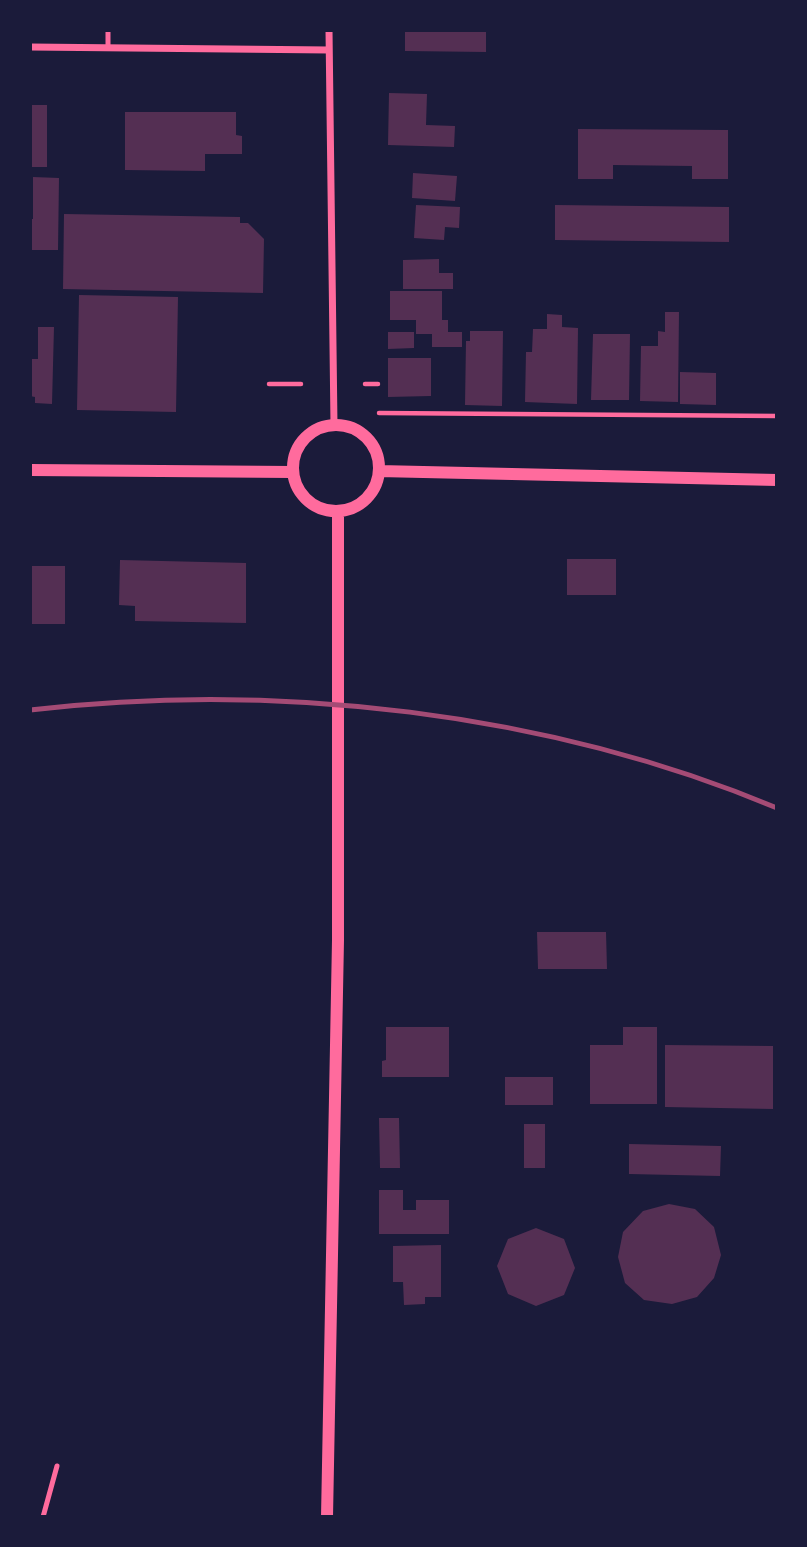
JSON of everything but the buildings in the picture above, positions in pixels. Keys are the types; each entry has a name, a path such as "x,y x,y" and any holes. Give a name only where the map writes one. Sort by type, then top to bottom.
{"street":[{"path":"329,30 334,425"},
{"path":"30,47 329,50"},
{"path":"334,425 358,431 367,439 374,449 379,471 376,483 361,503 338,511 312,504 302,495 292,472 294,456 306,438 324,427 334,425"},
{"path":"30,470 292,472"},
{"path":"379,471 777,480"},
{"path":"327,1517 338,940 338,511"}],"lane":[{"path":"108,30 108,48"},
{"path":"43,1517 57,1466"}],"path":[{"path":"269,384 301,384"},
{"path":"365,384 378,384"},
{"path":"379,413 777,416"}],"railway":[{"path":"30,710 123,702 218,700 314,703 410,712 505,727 598,748 689,775 777,808"}]}
